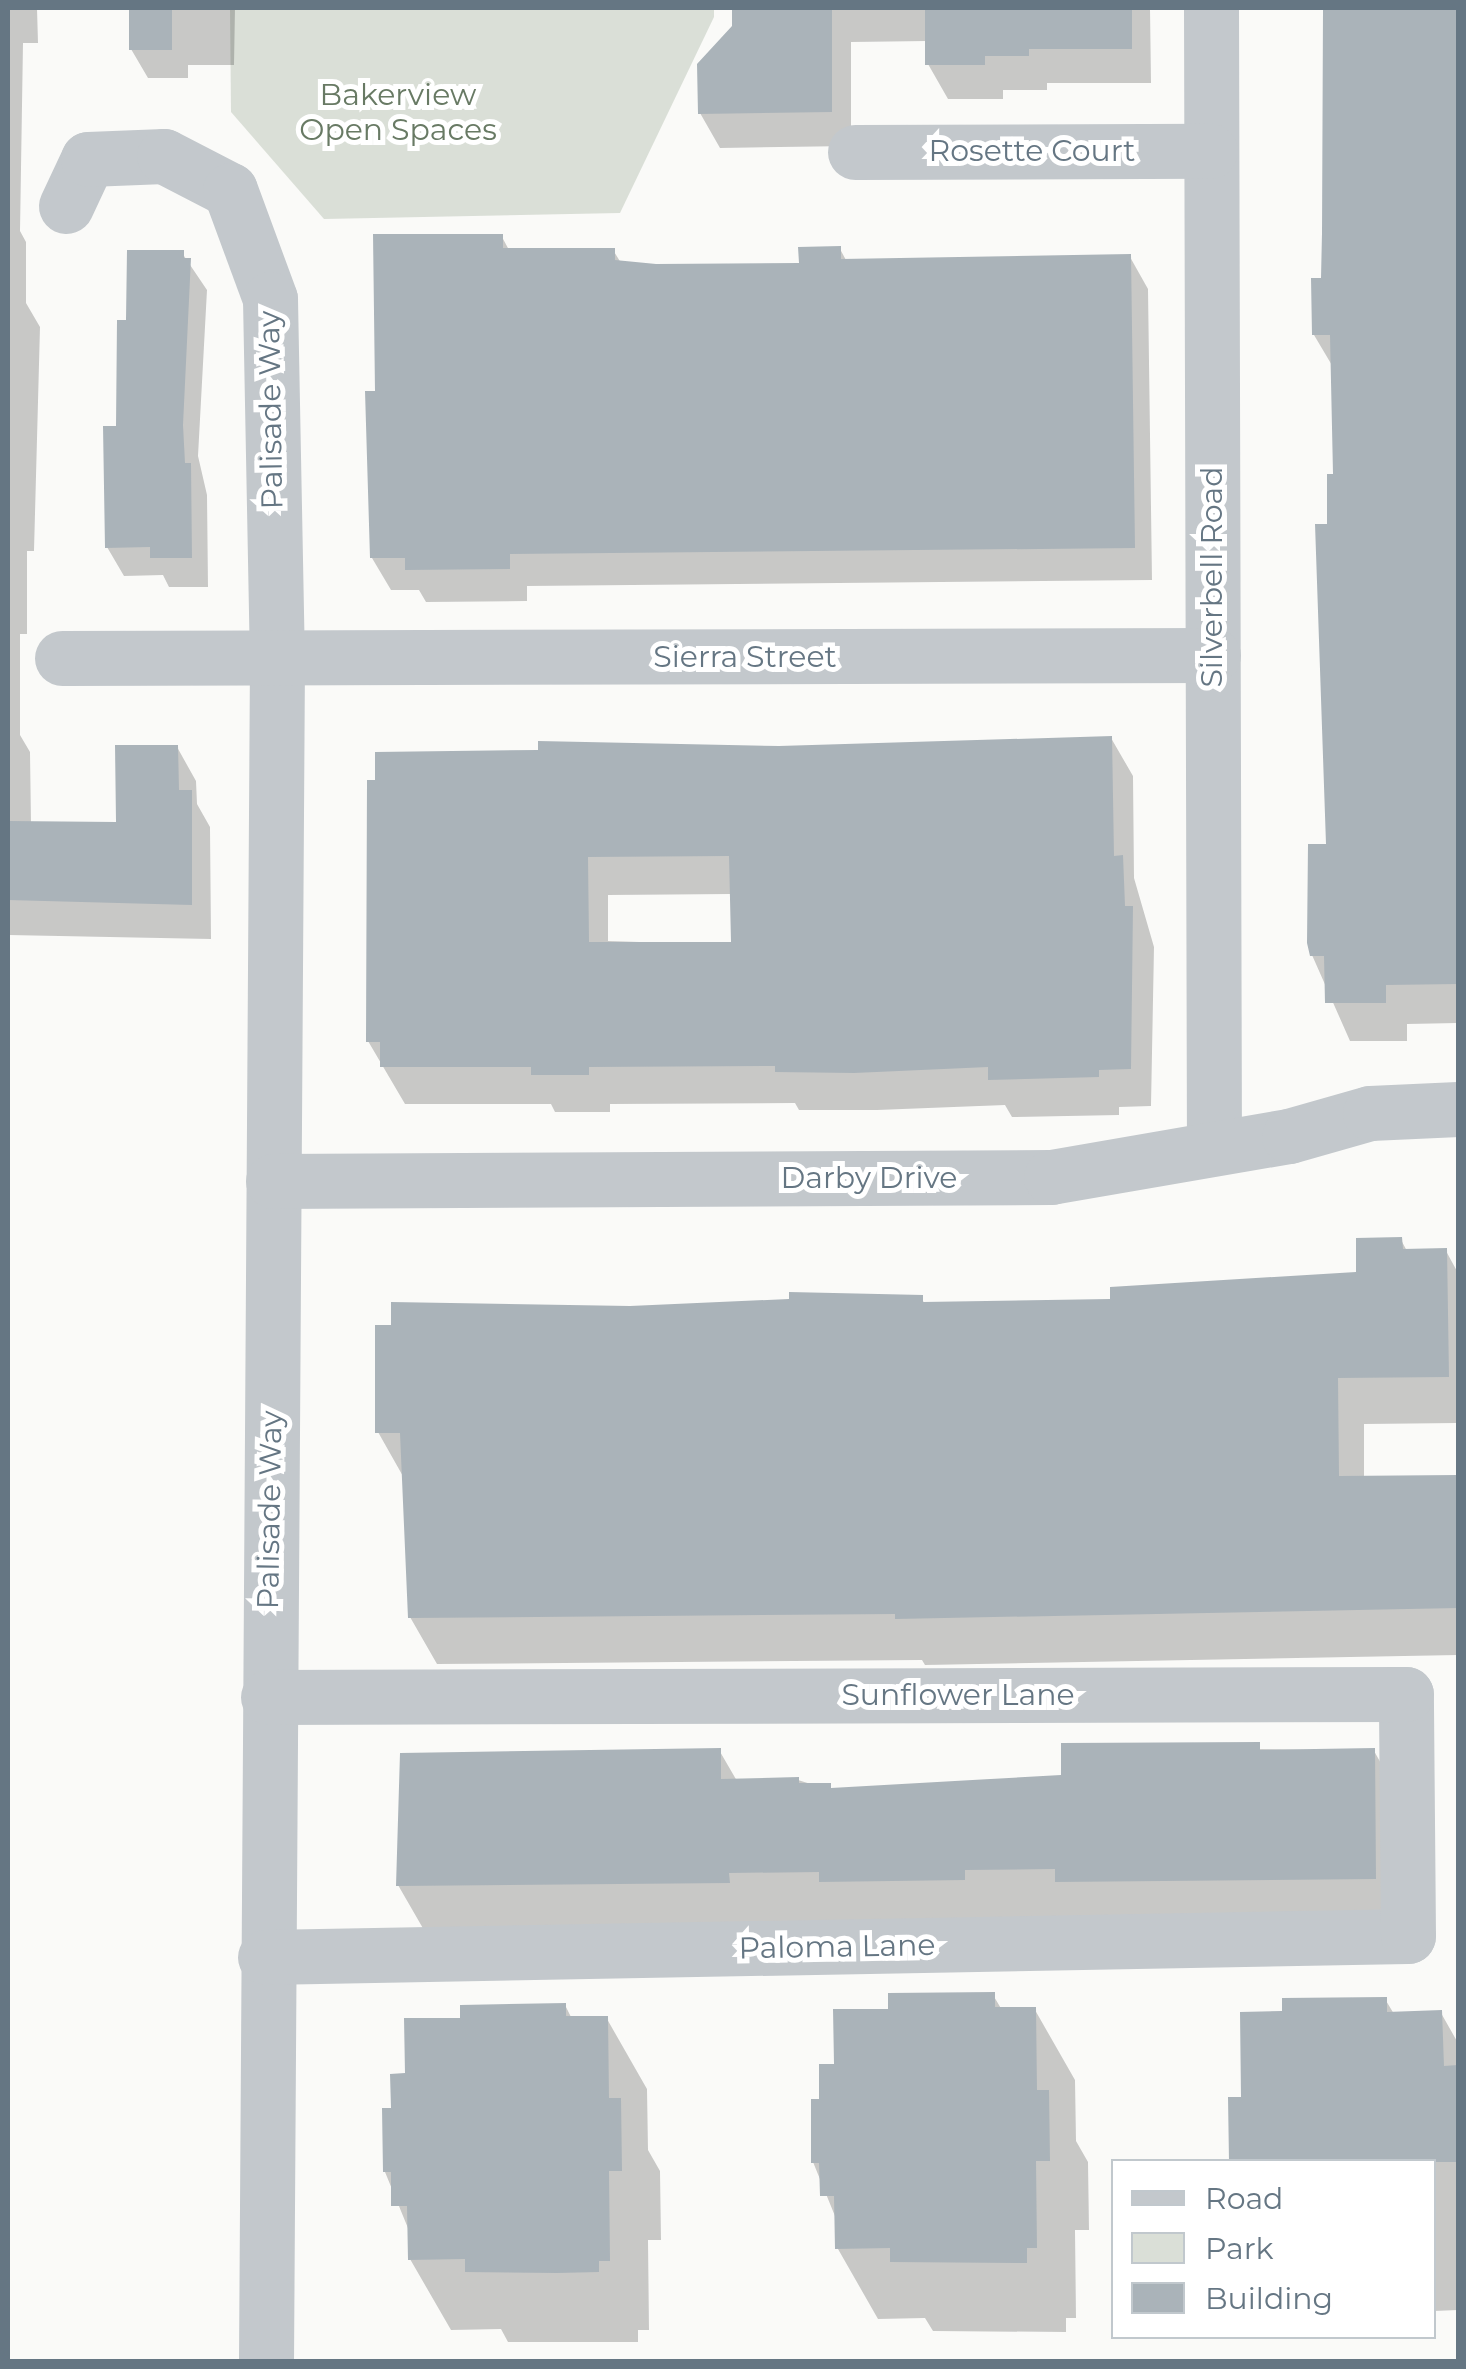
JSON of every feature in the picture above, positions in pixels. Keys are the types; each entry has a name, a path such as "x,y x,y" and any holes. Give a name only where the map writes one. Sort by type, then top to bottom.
{"street":[{"name":"Silverbell Road","path":"1211,8 1214,1146"},
{"name":"Rosette Court","path":"854,152 1210,150"},
{"name":"Palisade Way","path":"66,206 88,158 164,156 230,190 270,299 277,659 265,1958 266,2362"},
{"name":"Sierra Street","path":"277,659 1213,655"},
{"path":"62,658 277,659"},
{"name":"Darby Drive","path":"273,1181 1051,1177 1289,1136 1370,1113 1458,1109"},
{"name":"Sunflower Lane","path":"268,1697 1406,1694 1408,1936"},
{"name":"Paloma Lane","path":"265,1958 1408,1936"}],"green space":[{"name":"Bakerview Open Spaces","path":"230,8 714,8 714,17 620,213 324,219 231,112"}],"building":[{"path":"129,8 172,8 172,50 129,50"},
{"path":"732,8 832,8 832,112 698,114 697,64 732,26"},
{"path":"925,8 1132,8 1132,49 1029,49 1029,56 985,56 985,65 925,65"},
{"path":"1323,8 1458,8 1458,984 1386,985 1386,1003 1325,1003 1324,956 1310,956 1307,943 1308,844 1326,844 1315,524 1327,524 1327,474 1333,474 1330,335 1312,335 1311,278 1321,278"},
{"path":"373,234 503,234 503,248 615,248 615,260 656,264 799,263 798,247 841,246 841,259 1131,254 1135,548 510,554 510,569 405,570 405,558 370,558 365,391 375,391"},
{"path":"127,250 184,250 184,258 191,258 183,425 185,463 191,463 192,558 150,558 150,547 105,548 103,426 116,426 117,320 126,320"},
{"path":"1112,736 1114,856 1123,855 1125,906 1133,906 1131,1069 1099,1070 1099,1077 988,1080 988,1067 854,1073 775,1072 775,1066 589,1067 589,1075 531,1075 531,1067 380,1067 380,1042 366,1042 367,780 375,780 375,752 538,750 538,741 779,746","holes":["729,856 731,942 589,942 588,857"]},
{"path":"115,745 178,745 179,790 192,790 192,905 8,900 8,821 116,822"},
{"path":"1402,1237 1403,1249 1447,1248 1449,1377 1338,1378 1339,1476 1458,1475 1458,1608 895,1619 895,1614 408,1618 400,1433 375,1433 375,1325 391,1325 391,1302 630,1306 789,1299 789,1292 923,1295 923,1302 1110,1299 1110,1287 1356,1272 1356,1238"},
{"path":"1260,1742 1260,1750 1375,1748 1376,1879 1055,1882 1055,1869 965,1870 965,1880 819,1882 819,1872 729,1873 730,1883 396,1886 400,1753 721,1748 721,1779 799,1777 799,1783 831,1783 831,1788 1061,1775 1061,1743"},
{"path":"995,1992 995,2007 1036,2007 1037,2090 1049,2090 1050,2161 1036,2161 1037,2248 1027,2248 1027,2263 890,2262 890,2248 835,2249 834,2196 820,2196 819,2163 811,2163 811,2099 819,2099 819,2064 834,2064 833,2009 888,2009 888,1993"},
{"path":"1387,1997 1387,2012 1442,2010 1444,2066 1458,2065 1458,2162 1229,2159 1228,2097 1241,2097 1240,2012 1282,2011 1282,1998"},
{"path":"566,2003 566,2016 608,2016 609,2098 621,2098 622,2171 609,2171 610,2261 599,2261 599,2272 557,2273 465,2272 465,2259 408,2260 407,2206 391,2206 391,2172 383,2172 382,2108 391,2108 390,2074 405,2073 404,2018 460,2018 460,2005"}]}
